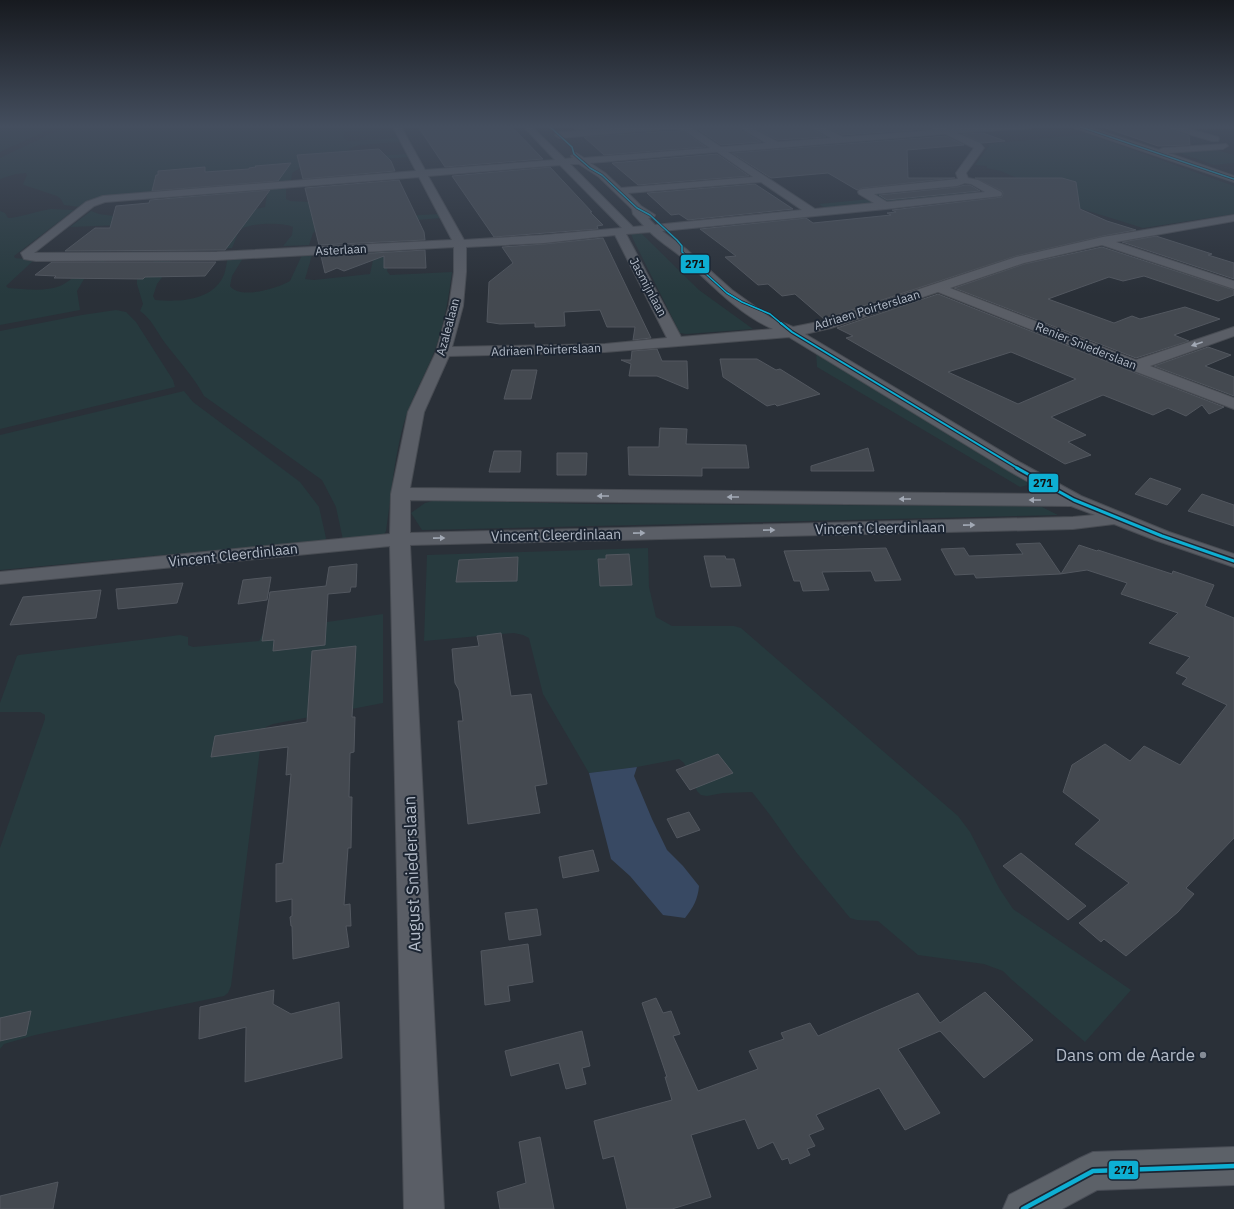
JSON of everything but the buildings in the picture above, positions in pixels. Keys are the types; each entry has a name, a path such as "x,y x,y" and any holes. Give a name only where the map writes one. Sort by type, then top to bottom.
{"main road":[{"path":"1023,1209 1093,1171 1234,1166"}],"street":[{"name":"Asterlaan","path":"319,181 103,199 90,204 27,253 28,256 36,257 217,256 544,239 997,194 971,181"},
{"name":"Azalealaan","path":"400,539 400,494 416,412 443,352 456,306 460,272 460,244 427,181"},
{"name":"Jasmijnlaan","path":"580,181 624,231 677,343"},
{"path":"609,181 638,208 637,212 640,216 658,228 667,242 682,252 727,293 742,302 753,313 766,321 792,332 1015,467 1074,500 1113,518 1234,561"},
{"path":"619,191 735,181"},
{"path":"768,181 814,213"},
{"path":"886,206 863,192 961,181"},
{"name":"Adriaen Poirterslaan","path":"443,352 583,349 677,343 792,332 826,325 1020,260 1104,241 1234,218"},
{"path":"1104,241 1234,285"},
{"path":"1213,278 1234,272"},
{"name":"Renier Sniederslaan","path":"938,288 1234,404"},
{"path":"1134,366 1234,331"},
{"name":"Vincent Cleerdinlaan","path":"400,494 1074,500"},
{"name":"Vincent Cleerdinlaan","path":"0,578 400,539 1073,523 1113,518"},
{"name":"August Sniederslaan","path":"400,539 424,1209"}],"green space":[{"path":"24,181 286,181 100,197 89,200 80,207 64,205 61,199 57,196 23,184"},
{"path":"1025,181 1221,181 1234,186 1234,214 1143,228 1034,194 1049,192"},
{"path":"963,185 983,195 891,203 874,195 880,192"},
{"path":"288,186 286,189 286,199 290,201 310,202 405,216 439,214 440,218 317,229 313,233 309,245 283,246 292,235 293,227 282,224 261,224 243,228 232,248 208,249 121,225 70,227 91,211 99,214 114,216 170,201 165,196 256,189 248,211 265,207 267,195 272,187"},
{"path":"870,199 876,203 828,210 819,204"},
{"path":"51,209 74,210 14,256 15,258 34,260 6,286 8,288 34,290 54,288 66,283 92,263 107,260 84,279 77,291 80,310 0,325 0,211 5,213 8,218 11,218"},
{"path":"632,233 642,234 699,290 753,329 686,334 680,333 633,239"},
{"path":"375,251 390,251 387,271 390,275 452,272 443,324 438,341 406,415 403,426 395,465 386,531 383,536 343,540 336,507 322,480 204,396 191,376 165,343 151,321 140,311 143,304 137,284 137,276 155,260 172,260 169,263 167,271 157,284 153,296 155,300 184,300 203,295 218,285 224,275 228,258 243,258 232,276 230,286 235,290 250,292 277,287 290,281 302,255 312,255 305,279 314,280 370,274"},
{"path":"116,310 126,312 136,322 173,380 175,387 0,429 0,331"},
{"path":"816,351 1032,484 1020,487 817,367"},
{"path":"184,391 193,402 300,482 319,507 326,538 324,543 173,554 0,570 0,435"},
{"path":"436,500 588,504 1009,506 1042,507 1058,515 422,530 411,513 425,503"},
{"path":"648,548 649,587 656,617 672,626 734,626 741,628 958,816 970,832 999,888 1013,909 1131,990 1085,1042 1003,971 984,964 918,955 878,921 857,920 850,918 796,852 752,792 723,793 707,796 701,795 697,791 684,763 679,759 637,767 589,773 543,694 529,638 514,633 424,641 427,555"},
{"path":"383,614 383,703 273,724 266,727 262,733 231,986 228,993 224,996 35,1035 4,1044 0,1049 0,848 45,719 45,715 40,712 0,712 0,703 17,656 180,635 188,637 188,645 193,647 259,641 264,631"}],"water":[{"path":"637,767 634,776 667,850 683,866 699,886 695,903 685,918 663,915 630,876 611,859 589,773"}],"transit line":[{"name":"271","path":"609,181 637,208 650,215 677,240 682,246 682,252 727,293 742,302 770,314 792,332 1015,467 1074,500 1162,536 1234,561"},
{"name":"271","path":"1023,1209 1093,1171 1234,1166"}],"place":[{"name":"Dans om de Aarde","path":"1203,1055"}]}
